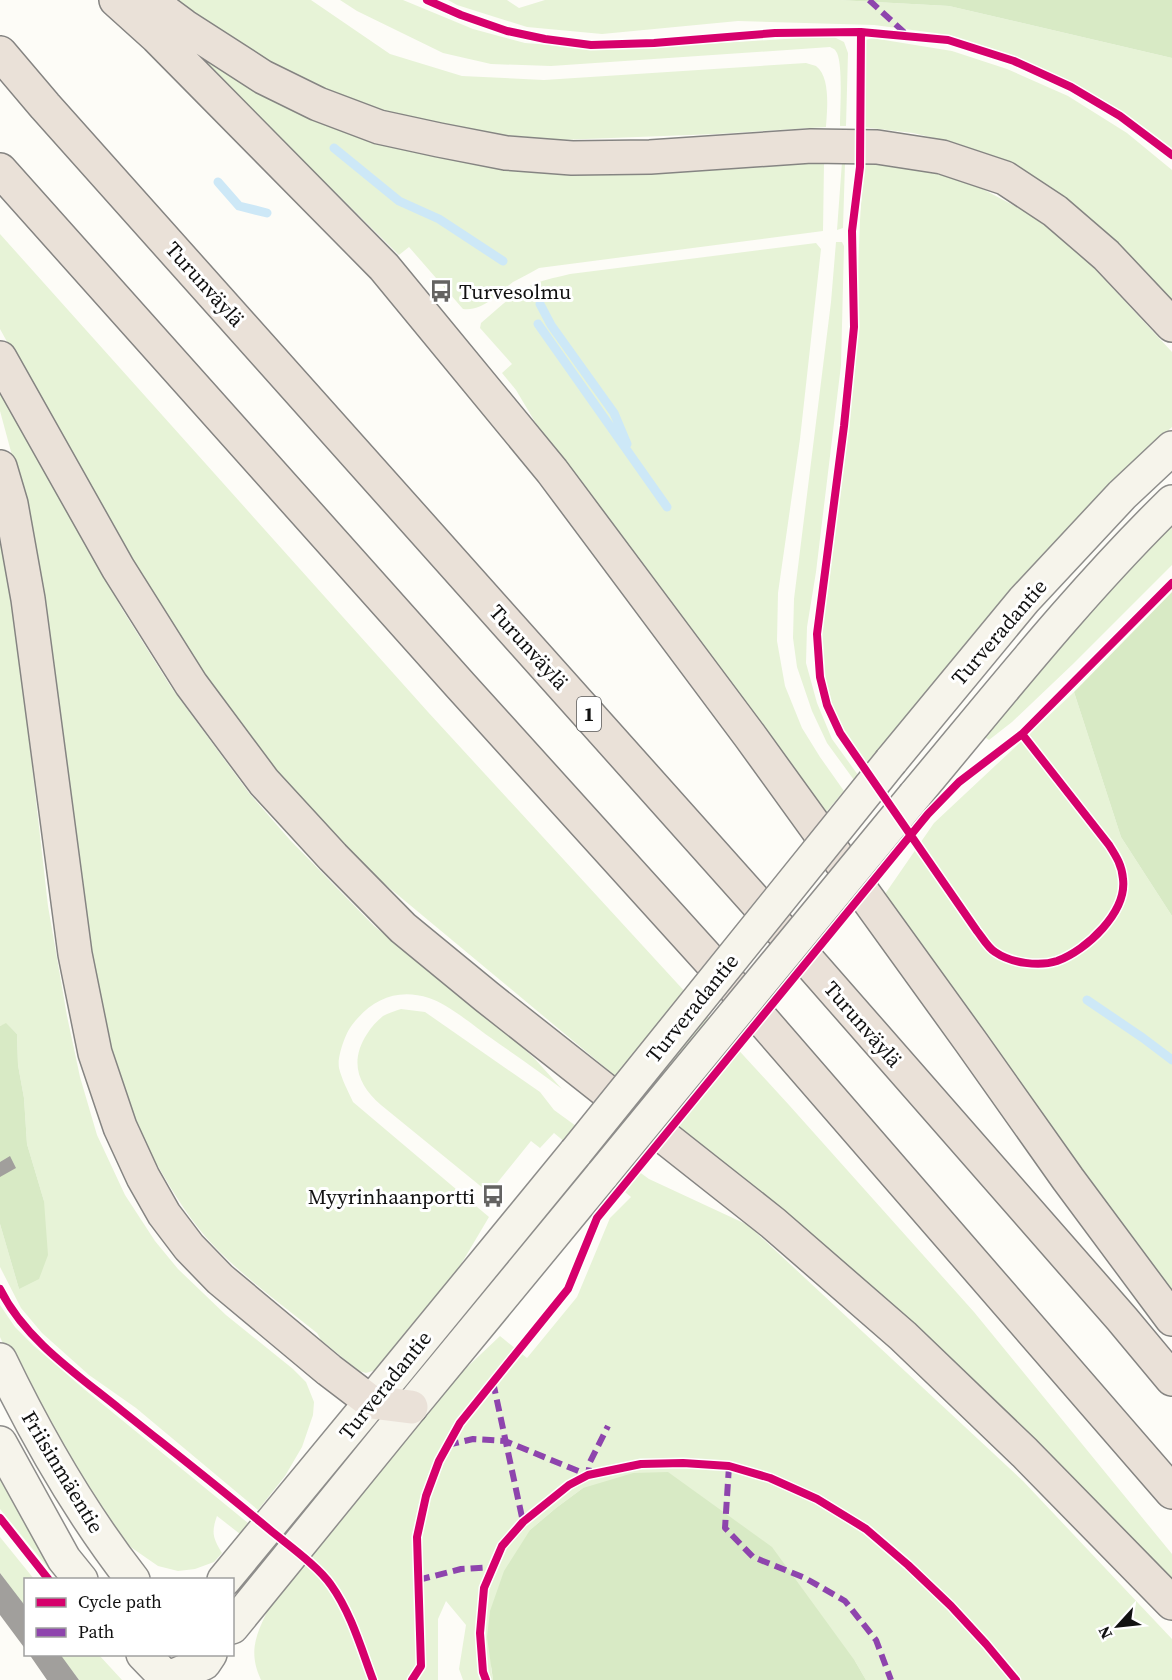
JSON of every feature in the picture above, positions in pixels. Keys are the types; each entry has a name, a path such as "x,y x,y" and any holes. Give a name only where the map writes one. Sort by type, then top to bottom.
{"highway":[{"path":"116,0 157,37 384,267 552,471 750,736 1068,1179 1172,1319"},
{"path":"149,0 184,26 263,77 318,104 379,127 439,140 506,153 572,158 650,157 810,146 877,147 942,157 1005,178 1055,211 1106,255 1172,325"},
{"name":"Turunväylä","path":"0,53 797,948 1172,1379"},
{"path":"0,170 739,993 1172,1492"},
{"path":"0,358 118,568 191,684 264,782 333,857 403,928 773,1223 903,1336 1025,1453 1172,1603"},
{"path":"0,467 11,504 28,599 75,954 95,1053 120,1127 143,1177 164,1214 189,1247 220,1279 329,1370 372,1402 411,1407"}],"main road":[{"name":"Turveradantie","path":"226,1578 372,1402 1024,600 1122,495 1172,448"},
{"name":"Turveradantie","path":"234,1625 1052,630 1141,532 1172,502"},
{"name":"Friisinmäentie","path":"0,1360 49,1455 86,1515 132,1578"},
{"name":"Friisinmäentie","path":"0,1443 64,1559 79,1578"},
{"path":"151,1656 191,1666"}],"green space":[{"path":"174,0 311,0 390,54 462,76 544,80 806,63 816,66 824,78 827,95 826,127 559,140 463,131 366,106 262,60"},
{"path":"340,0 403,0 473,29 525,43 613,50 832,36 844,42 848,53 846,126 840,126 839,59 836,51 830,47 551,66 491,64 443,53 357,11"},
{"path":"448,0 507,0 519,8 545,0 838,0 949,6 1172,58 1172,153 1119,110 1053,74 994,50 935,33 874,25 738,21 602,34 527,27 457,5"},
{"path":"838,0 1172,0 1172,58 949,6"},
{"path":"872,38 952,51 1007,69 1068,96 1127,133 1172,170 1172,303 1029,175 959,144 913,133 862,127 863,45 866,40"},
{"path":"191,51 245,83 582,172 824,163 823,231 539,268 513,282 484,305 463,309 409,247 399,255 329,186 251,115"},
{"path":"864,161 923,169 977,186 1028,213 1081,254 1172,352 1172,427 1130,465 1012,590 866,765 837,720 827,692 822,663 822,618 854,375"},
{"path":"842,162 845,163 843,228 837,230"},
{"path":"0,234 428,712 789,1105 974,1312 1172,1554 1172,1582 1043,1446 857,1277 345,851 203,683 92,495 0,329"},
{"path":"836,242 842,242 844,246 841,365 816,572 807,627 806,663 817,703 832,739 858,775 854,780 827,743 812,711 797,667 793,638 794,599 831,302"},
{"path":"816,243 821,249 800,439 778,593 777,641 785,686 802,728 844,791 821,818 601,509 544,437 516,390 502,373 512,364 480,328 481,323 506,301 534,284 552,278"},
{"path":"0,388 122,609 171,687 249,793 290,840 374,926 510,1036 562,1089 461,1016 429,998 406,994 386,998 368,1008 349,1029 342,1046 339,1068 353,1102 489,1217 457,1271 379,1369 366,1373 359,1371 214,1246 190,1218 154,1163 127,1102 105,1034 90,958 20,485 0,411"},
{"path":"1172,512 1172,565 1012,722 989,740 976,731"},
{"path":"0,539 15,616 48,906 80,1077 97,1135 125,1195 155,1241 178,1269 226,1315 306,1382 314,1402 313,1415 302,1447 285,1476 258,1510 136,1408 89,1375 42,1333 21,1308 0,1267 0,1224 19,1289 44,1201 27,1144 24,1098 18,1065 17,1034 6,1024 0,1026"},
{"path":"1172,592 1172,916 1121,837 1074,692"},
{"path":"1074,692 1121,837 1172,916 1172,1301 885,894 934,823"},
{"path":"401,1009 425,1012 540,1092 554,1110 649,1179 748,1225 1023,1481 1172,1639 1172,1680 866,1680 855,1661 583,1488 530,1530 491,1668 493,1680 463,1680 459,1669 466,1625 446,1601 438,1619 438,1680 261,1680 254,1649 259,1630 272,1601 424,1408 500,1336 527,1358 577,1297 610,1218 631,1197 554,1133 540,1148 531,1141 489,1193 381,1105 362,1081 357,1063 358,1054 361,1044 374,1024 383,1016"},
{"path":"6,1023 17,1034 18,1065 24,1098 27,1144 44,1201 48,1255 39,1279 19,1289 0,1224 0,1026"},
{"path":"0,1305 15,1327 34,1346 248,1523 240,1534 217,1516 214,1535 222,1553 214,1562 195,1569 178,1571 158,1566 110,1529 21,1383 0,1337"},
{"path":"668,1472 772,1547 855,1661 866,1680 493,1680 487,1637 490,1611 504,1571 530,1530 583,1488 633,1473"},
{"path":"0,1473 68,1578 56,1578 0,1509"},
{"path":"0,1537 33,1578 24,1578 24,1606 0,1573"},
{"path":"61,1656 100,1656 122,1680 79,1680"}],"building":[{"path":"10,1156 16,1168 0,1177 0,1162"},
{"path":"0,1573 24,1604 24,1647 0,1615"},
{"path":"30,1656 61,1656 79,1680 47,1680"}],"waterway":[{"path":"334,148 399,201 439,219 503,261"},
{"path":"218,182 239,206 267,213"},
{"path":"540,304 551,325 614,413 627,444"},
{"path":"538,324 667,507"},
{"path":"1087,1000 1172,1060"}],"marked path":[{"path":"869,0 906,34"},
{"path":"493,1382 523,1522"},
{"path":"447,1445 473,1439 505,1441 588,1475 590,1462 608,1426"},
{"path":"729,1466 725,1528 753,1557 805,1578 845,1601 876,1640 891,1680"},
{"path":"418,1580 461,1569 493,1567"}],"cycle path":[{"path":"427,0 507,31 591,45 654,43 775,33 861,32 948,40 1014,61 1071,87 1120,116 1172,155"},
{"path":"861,32 860,167 852,231 854,327 844,426 817,634 820,677 827,705 840,733 985,942 992,950 1009,959 1042,964 1069,956 1103,928 1119,904 1123,892 1123,879 1120,865 1109,845 1022,734"},
{"path":"412,1680 421,1666 417,1537 426,1496 439,1461 460,1423 568,1289 597,1218 928,814 959,782 1022,734 1172,583"},
{"path":"0,1289 23,1324 54,1356 302,1556 326,1578 344,1607 373,1680"},
{"path":"486,1680 483,1672 480,1633 484,1588 502,1546 523,1522 569,1485 588,1475 641,1464 683,1463 729,1466 770,1478 817,1499 866,1529 951,1606 1016,1680"},
{"path":"0,1518 47,1578"}],"place":[{"name":"Turvesolmu","path":"441,291"},
{"name":"Myyrinhaanportti","path":"493,1196"}]}
